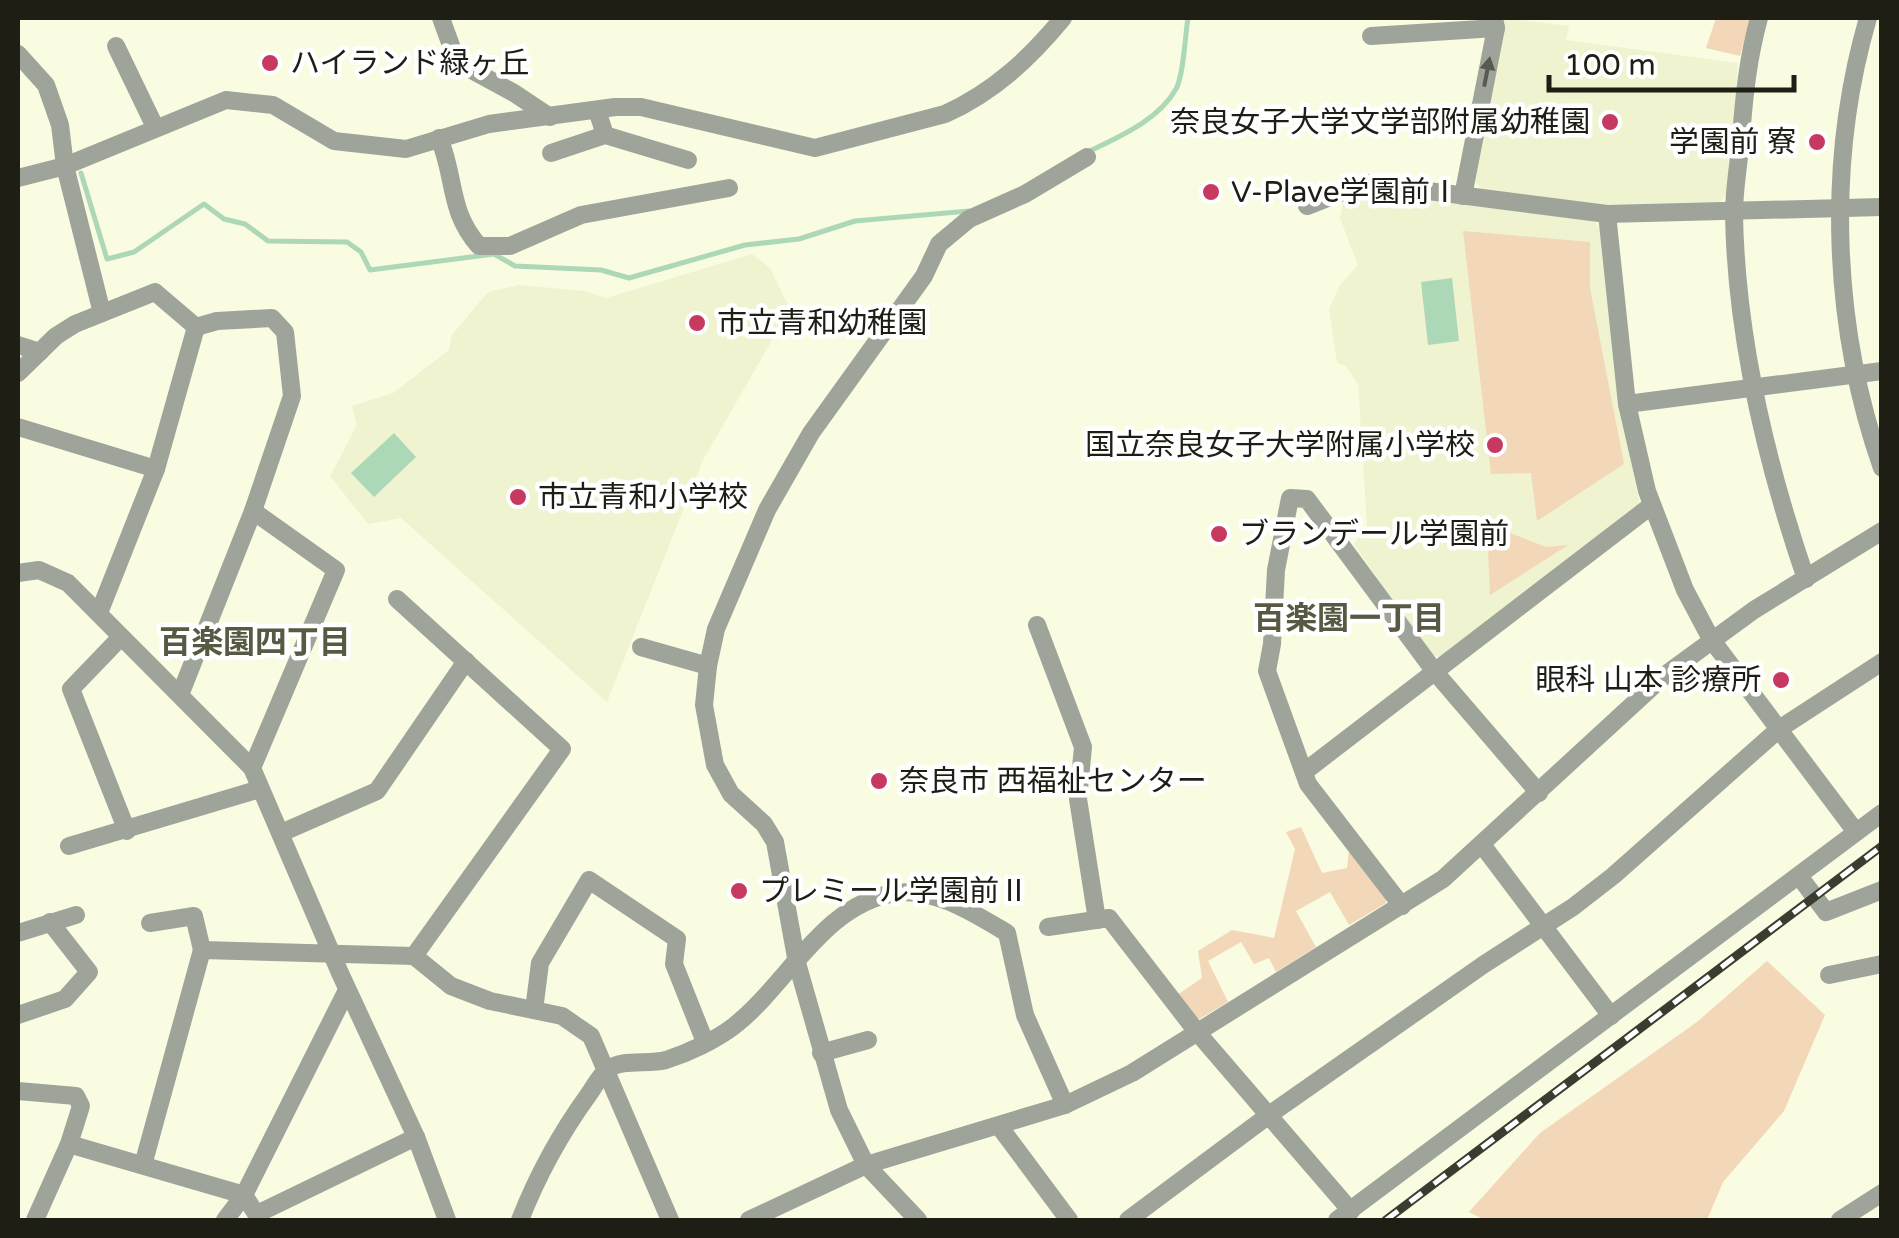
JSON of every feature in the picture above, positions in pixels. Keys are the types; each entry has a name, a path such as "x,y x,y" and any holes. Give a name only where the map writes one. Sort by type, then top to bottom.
{"street":[{"path":"441,18 457,62 550,117"},
{"path":"18,178 65,166 226,100 273,105 334,140 406,150 489,124 642,107 814,148 961,107 1015,71 1063,18"},
{"path":"1760,18 1748,60 1734,212 1753,386 1778,500 1806,579"},
{"path":"1868,18 1854,64 1845,128 1841,208 1843,292 1856,375 1882,468"},
{"path":"1371,36 1495,23 1463,196"},
{"path":"116,46 155,128"},
{"path":"18,54 46,85 60,125 65,166 102,313"},
{"path":"596,110 605,135"},
{"path":"551,153 605,135 688,160"},
{"path":"439,138 448,161 453,201 464,228 479,246 510,246 581,215 729,188"},
{"path":"918,1220 866,1165 839,1110 797,963 775,842 764,824 731,794 716,765 704,705 708,666 716,629 766,510 812,433 924,276 939,244 969,219 1026,194 1087,157"},
{"path":"1307,206 1366,183 1608,214 1882,206"},
{"path":"1608,214 1627,404 1652,505 1685,590 1711,639 1856,832"},
{"path":"18,374 74,324 155,292 196,327"},
{"path":"180,695 253,512 292,396 285,332 272,318 216,321 196,327"},
{"path":"99,613 156,470 196,327"},
{"path":"18,346 40,352"},
{"path":"1627,404 1882,371"},
{"path":"18,427 156,470"},
{"path":"1402,906 1308,784 1267,672 1276,570 1290,498 1307,499 1435,672 1538,793"},
{"path":"1304,772 1652,505"},
{"path":"252,768 336,570 253,512"},
{"path":"760,1218 866,1165 1065,1105 1132,1073 1444,879 1665,675 1711,639 1882,531"},
{"path":"18,573 39,570 68,583 252,768 347,990 416,1137 448,1220"},
{"path":"398,599 562,749 414,956"},
{"path":"1037,625 1082,747 1078,799 1097,920"},
{"path":"120,638 71,689 127,830"},
{"path":"641,647 708,666"},
{"path":"281,833 377,792 466,661"},
{"path":"1128,1220 1269,1115 1613,876 1779,729 1882,662"},
{"path":"69,846 260,789"},
{"path":"1048,927 1109,918 1196,1032 1269,1115 1344,1216 1882,813"},
{"path":"1482,846 1611,1016"},
{"path":"1799,876 1826,912 1881,889"},
{"path":"534,1010 540,963 589,880 677,939 674,964 705,1042"},
{"path":"520,1220 558,1138 607,1069 665,1060 730,1029 764,1001 808,948 844,915 897,892 929,895 965,908 1007,933 1025,1015 1065,1105"},
{"path":"18,932 76,915"},
{"path":"143,1165 202,950 194,916 150,923"},
{"path":"18,1015 65,999 89,972 50,922"},
{"path":"202,950 414,956 452,986 490,1001 562,1016 591,1036 670,1220"},
{"path":"1830,976 1876,966"},
{"path":"1856,983 1876,966"},
{"path":"225,1220 244,1194 347,990"},
{"path":"821,1053 868,1040"},
{"path":"18,1091 76,1096 81,1106 69,1144 35,1220"},
{"path":"999,1126 1069,1220"},
{"path":"69,1144 244,1194 258,1217 416,1137"},
{"path":"1840,1220 1882,1193"}],"shaded area":[{"name":"奈良女子大学文学部附属幼稚園","path":"1503,18 1569,26 1566,40 1738,63 1730,189 1719,203 1611,207 1481,189 1475,182"},
{"path":"1716,18 1750,18 1740,56 1706,48"},
{"name":"国立奈良女子大学附属小学校","path":"1358,192 1594,221 1601,230 1618,398 1640,506 1440,657 1430,655 1354,544 1367,525 1358,384 1346,366 1337,363 1329,309 1340,285 1358,265 1340,218 1344,197"},
{"path":"1463,231 1590,242 1590,288 1624,464 1537,521 1531,473 1491,474"},
{"name":"市立青和小学校","path":"752,254 770,268 790,309 703,460 607,702 401,518 368,524 330,476 357,425 352,406 393,393 449,350 452,335 488,292 519,285 584,291 606,298"},
{"path":"1452,278 1459,341 1428,345 1421,282"},
{"path":"394,433 416,457 374,497 351,473"},
{"path":"1487,524 1546,547 1568,545 1490,595"},
{"path":"1301,827 1322,873 1347,868 1349,849 1387,894 1386,903 1349,925 1330,892 1296,911 1316,947 1276,972 1269,958 1254,964 1241,942 1208,961 1228,1002 1196,1021 1177,995 1202,978 1198,951 1232,930 1274,938 1295,849 1286,832"},
{"path":"1767,961 1825,1015 1784,1111 1723,1182 1707,1220 1485,1220 1469,1212 1540,1133 1697,1022"}],"waterway":[{"path":"1086,153 1136,127 1168,100 1181,74 1188,18"},
{"path":"81,173 107,259 134,252 204,204 224,219 245,224 268,241 347,242 361,252 370,270 494,254 515,266 601,270 629,278 745,245 799,239 855,221 969,211"}],"railway":[{"path":"1386,1220 1882,846"}],"place":[{"name":"ハイランド緑ヶ丘","path":"270,63"},
{"name":"奈良女子大学文学部附属幼稚園","path":"1610,122"},
{"name":"学園前 寮","path":"1817,142"},
{"name":"V-Plave学園前Ⅰ","path":"1211,192"},
{"name":"市立青和幼稚園","path":"697,323"},
{"name":"国立奈良女子大学附属小学校","path":"1495,445"},
{"name":"市立青和小学校","path":"518,497"},
{"name":"ブランデール学園前","path":"1219,534"},
{"name":"眼科 山本 診療所","path":"1781,680"},
{"name":"奈良市 西福祉センター","path":"879,781"},
{"name":"プレミール学園前Ⅱ","path":"739,891"}],"district":[{"name":"百楽園一丁目","path":"1349,618"},
{"name":"百楽園四丁目","path":"255,642"}]}
